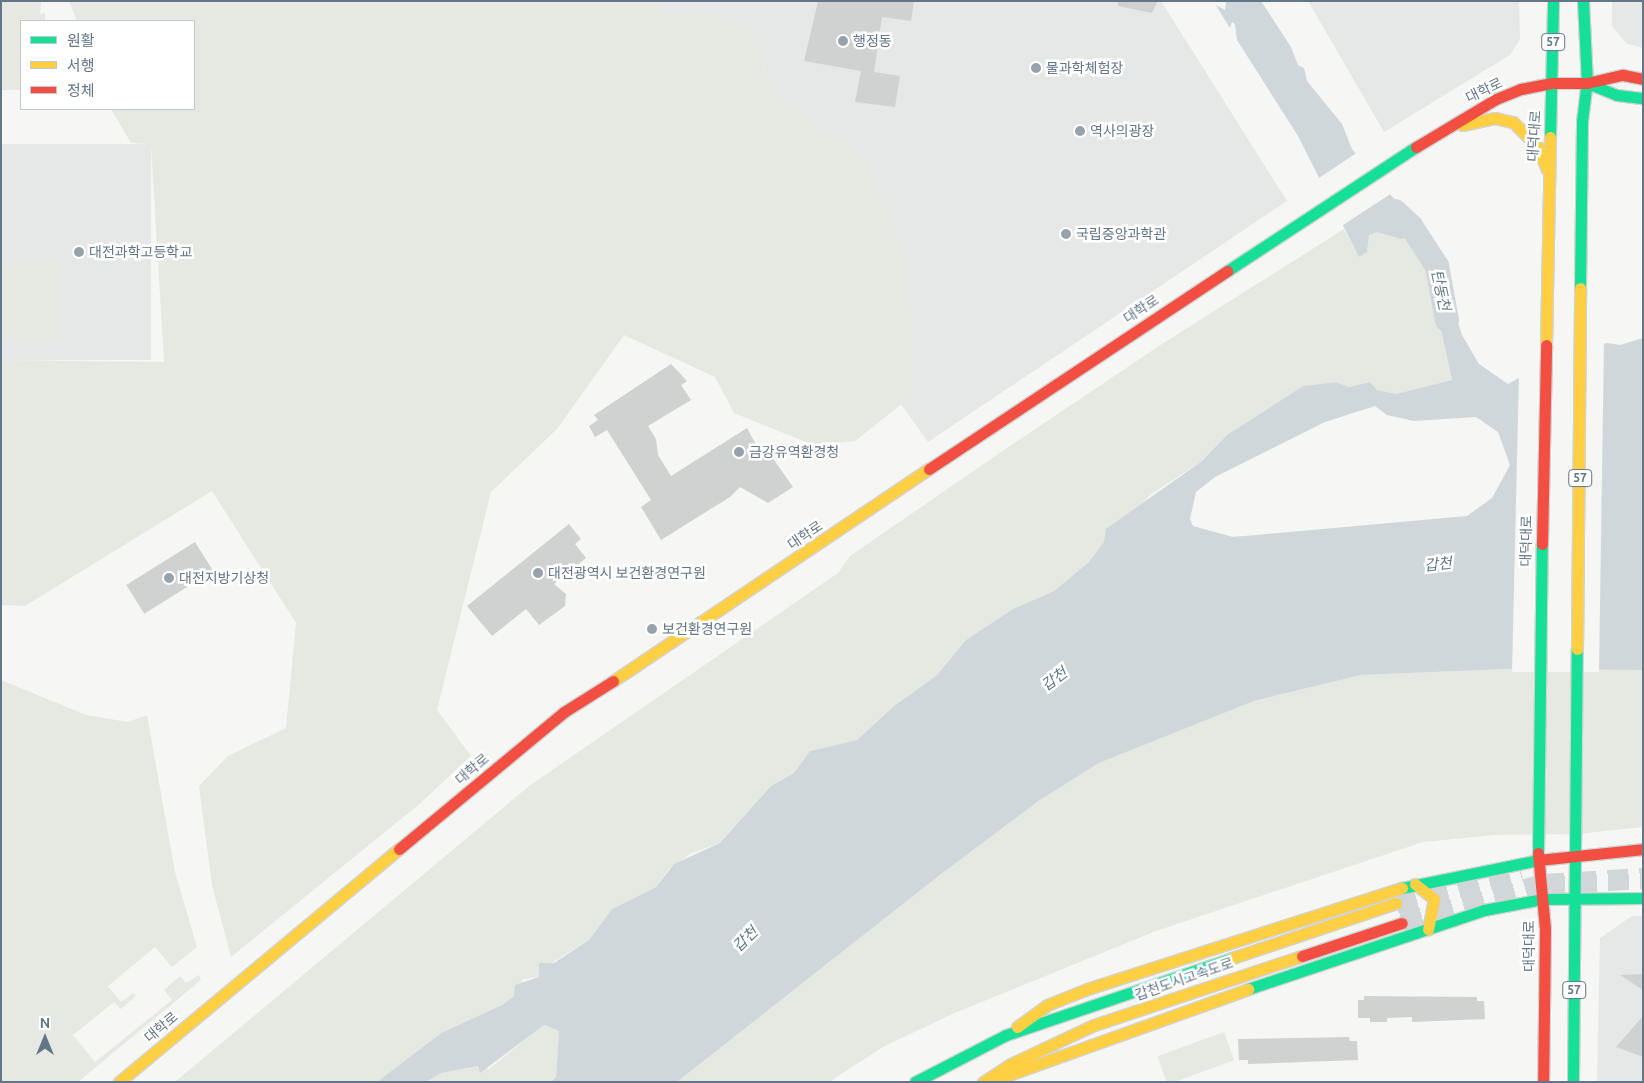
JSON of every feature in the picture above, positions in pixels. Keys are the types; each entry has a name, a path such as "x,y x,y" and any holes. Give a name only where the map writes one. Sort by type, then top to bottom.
{"main road":[{"name":"대덕대로","path":"1543,1082 1543,899 1536,835 1547,169 1554,83 1552,1"},
{"name":"57","path":"1574,1082 1575,898 1578,834 1582,121 1587,83 1583,1"},
{"path":"1587,83 1623,76 1643,79"},
{"name":"대학로","path":"119,1082 564,712 1435,135 1496,99 1521,89 1554,83 1587,83"},
{"path":"1587,83 1617,95 1643,98"},
{"path":"1435,135 1472,121 1495,118 1514,122 1537,146 1547,169"},
{"path":"915,1082 1006,1035 1048,1005 1087,989 1415,884 1539,860 1643,849"},
{"path":"1415,884 1434,899 1428,929"},
{"path":"988,1082 1285,975 1508,904 1543,899 1643,898"},
{"name":"갑천도시고속도로","path":"1006,1035 1396,903"},
{"name":"갑천도시고속도로","path":"983,1082 1011,1064 1094,1026 1402,923"}],"shaded area":[{"path":"1,1 41,1 40,14 45,13 45,20 20,20 20,90 1,90"},
{"path":"69,1 651,1 674,17 694,8 746,27 776,95 866,161 907,267 913,395 855,441 813,445 734,413 715,377 624,335 557,429 491,492 437,710 471,756 417,806 231,957 212,885 199,786 228,756 286,728 296,623 212,491 25,606 1,605 1,360 164,362 151,144 131,143 112,110 195,110 195,20 77,20"},
{"name":"국립중앙과학관","path":"651,1 1161,1 1287,201 928,442 901,404 913,395 866,161 776,95 746,27 674,17"},
{"path":"1308,1 1519,1 1520,39 1510,55 1384,132"},
{"path":"1612,1 1643,1 1643,48 1627,44 1612,26"},
{"name":"대전과학고등학교","path":"1,144 151,144 151,360 1,360"},
{"path":"1344,229 1359,257 1369,235 1377,231 1413,237 1427,259 1437,290 1440,325 1452,380 1396,394 1377,390 1370,382 1349,387 1336,382 1303,386 1227,435 1202,461 1151,494 1089,562 1054,591 1013,609 966,640 936,676 894,706 857,740 810,751 794,773 771,786 720,843 690,854 669,869 656,887 612,909 589,940 540,970 539,977 523,979 514,996 502,1005 441,1033 377,1082 175,1082 529,786 838,573 850,556 1004,450 1162,344"},
{"path":"1,262 60,262 60,339 1,339"},
{"path":"1507,669 1643,670 1643,827 1577,834 1495,835 1423,842 1156,931 952,1014 883,1047 829,1082 677,1082 936,878 1040,800 1099,763 1254,701 1361,675"},
{"path":"1,680 86,715 128,722 147,715 175,872 197,947 172,967 155,947 108,986 121,1002 133,993 136,996 121,1009 114,1002 73,1035 95,1062 172,1000 164,990 180,976 186,983 199,975 201,980 78,1082 1,1082"},
{"path":"1632,916 1643,916 1643,1082 1597,1082 1600,938"},
{"path":"543,1025 559,1031 556,1077 551,1082 426,1082 441,1073 479,1066 489,1069"},
{"path":"1224,1032 1234,1060 1174,1082 1167,1082 1157,1056"}],"water":[{"path":"1226,1 1261,1 1291,47 1298,65 1304,68 1307,81 1342,124 1352,149 1396,201 1415,215 1425,230 1401,239 1377,232 1369,235 1367,252 1359,257 1298,136 1237,40 1235,24 1232,22 1230,28 1216,5 1225,10"},
{"name":"갑천","path":"1446,288 1462,335 1479,364 1508,384 1556,358 1607,343 1620,345 1643,338 1643,670 1507,669 1361,675 1254,701 1099,763 1040,800 936,878 677,1082 551,1082 556,1077 559,1031 544,1025 480,1073 478,1066 441,1073 426,1082 377,1082 441,1033 502,1005 514,996 515,985 539,977 539,963 554,963 589,940 612,909 656,887 674,864 720,843 771,786 794,773 810,751 857,740 894,706 936,676 966,640 1013,609 1054,591 1089,562 1104,542 1106,529 1202,461 1227,435 1303,386 1336,382 1349,387 1370,382 1377,390 1396,394 1452,380 1440,325 1437,290","holes":["1375,406 1387,415 1414,421 1476,417 1498,432 1510,465 1492,498 1467,516 1233,537 1193,526 1190,519 1196,492 1215,477 1325,422"]}],"pier":[{"path":"1358,152 1392,193 1340,227 1316,180"},
{"path":"1604,341 1599,672 1512,672 1519,374 1555,356"}],"building":[{"name":"행정동","path":"818,1 914,1 911,21 882,17 874,72 900,76 895,107 855,102 861,71 804,61"},
{"path":"1118,1 1158,1 1152,13 1118,6"},
{"name":"금강유역환경청","path":"671,364 687,381 681,385 691,400 648,426 656,439 658,455 671,476 747,428 758,448 767,450 793,487 768,503 740,487 730,497 661,540 641,507 651,500 607,430 595,437 589,426 598,420 594,415"},
{"name":"대전광역시 보건환경연구원","path":"569,524 581,539 575,544 586,558 554,584 566,594 565,606 539,625 526,609 492,636 467,606"},
{"name":"대전지방기상청","path":"195,542 213,571 144,614 126,585"},
{"path":"1643,974 1643,990 1620,975"},
{"path":"1364,996 1477,997 1477,1001 1484,1001 1485,1019 1412,1022 1412,1017 1387,1018 1387,1022 1370,1022 1370,1018 1358,1018 1358,1000 1364,1000"},
{"path":"1643,1016 1643,1057 1616,1047"},
{"path":"1349,1037 1350,1041 1357,1041 1358,1060 1248,1064 1248,1060 1239,1060 1238,1039"}],"waterway":[{"name":"탄동천","path":"1395,211 1411,226 1437,266 1447,320"}],"tunnel":[{"path":"1396,903 1521,871"},
{"path":"1402,923 1544,884 1643,878"}],"traffic: fast":[{"path":"1550,137 1553,1"},
{"path":"1580,288 1582,121 1587,83 1583,1"},
{"path":"1587,83 1617,95 1643,98"},
{"path":"1227,271 1416,147"},
{"path":"1538,853 1542,544"},
{"path":"1573,1082 1577,649"},
{"path":"1402,888 1539,860"},
{"path":"1543,899 1643,898"},
{"path":"1248,989 1484,910 1543,899"},
{"path":"1006,1035 1232,958"},
{"path":"915,1082 1006,1035"}],"traffic: slow":[{"path":"1462,125 1495,118 1513,122 1537,146 1547,169"},
{"path":"1546,345 1550,137"},
{"path":"1577,649 1580,288"},
{"path":"613,681 929,469"},
{"path":"119,1082 399,849"},
{"path":"1415,884 1434,899 1428,929"},
{"path":"1017,1027 1047,1005 1087,989 1402,888"},
{"path":"1232,958 1396,903"},
{"path":"983,1082 1011,1064 1094,1025 1302,956"},
{"path":"997,1079 1248,989"}],"traffic: jam":[{"path":"1416,147 1496,99 1521,89 1553,83 1587,83 1623,75 1643,79"},
{"path":"929,469 1227,271"},
{"path":"1542,544 1546,345"},
{"path":"399,849 564,712 613,681"},
{"path":"1539,860 1643,849"},
{"path":"1538,853 1545,929 1543,1082"},
{"path":"1302,956 1402,923"}],"place":[{"name":"행정동","path":"843,41"},
{"name":"물과학체험장","path":"1036,68"},
{"name":"역사의광장","path":"1080,131"},
{"name":"국립중앙과학관","path":"1066,234"},
{"name":"대전과학고등학교","path":"79,252"},
{"name":"금강유역환경청","path":"739,452"},
{"name":"대전광역시 보건환경연구원","path":"538,573"},
{"name":"대전지방기상청","path":"169,578"},
{"name":"보건환경연구원","path":"652,629"}]}
